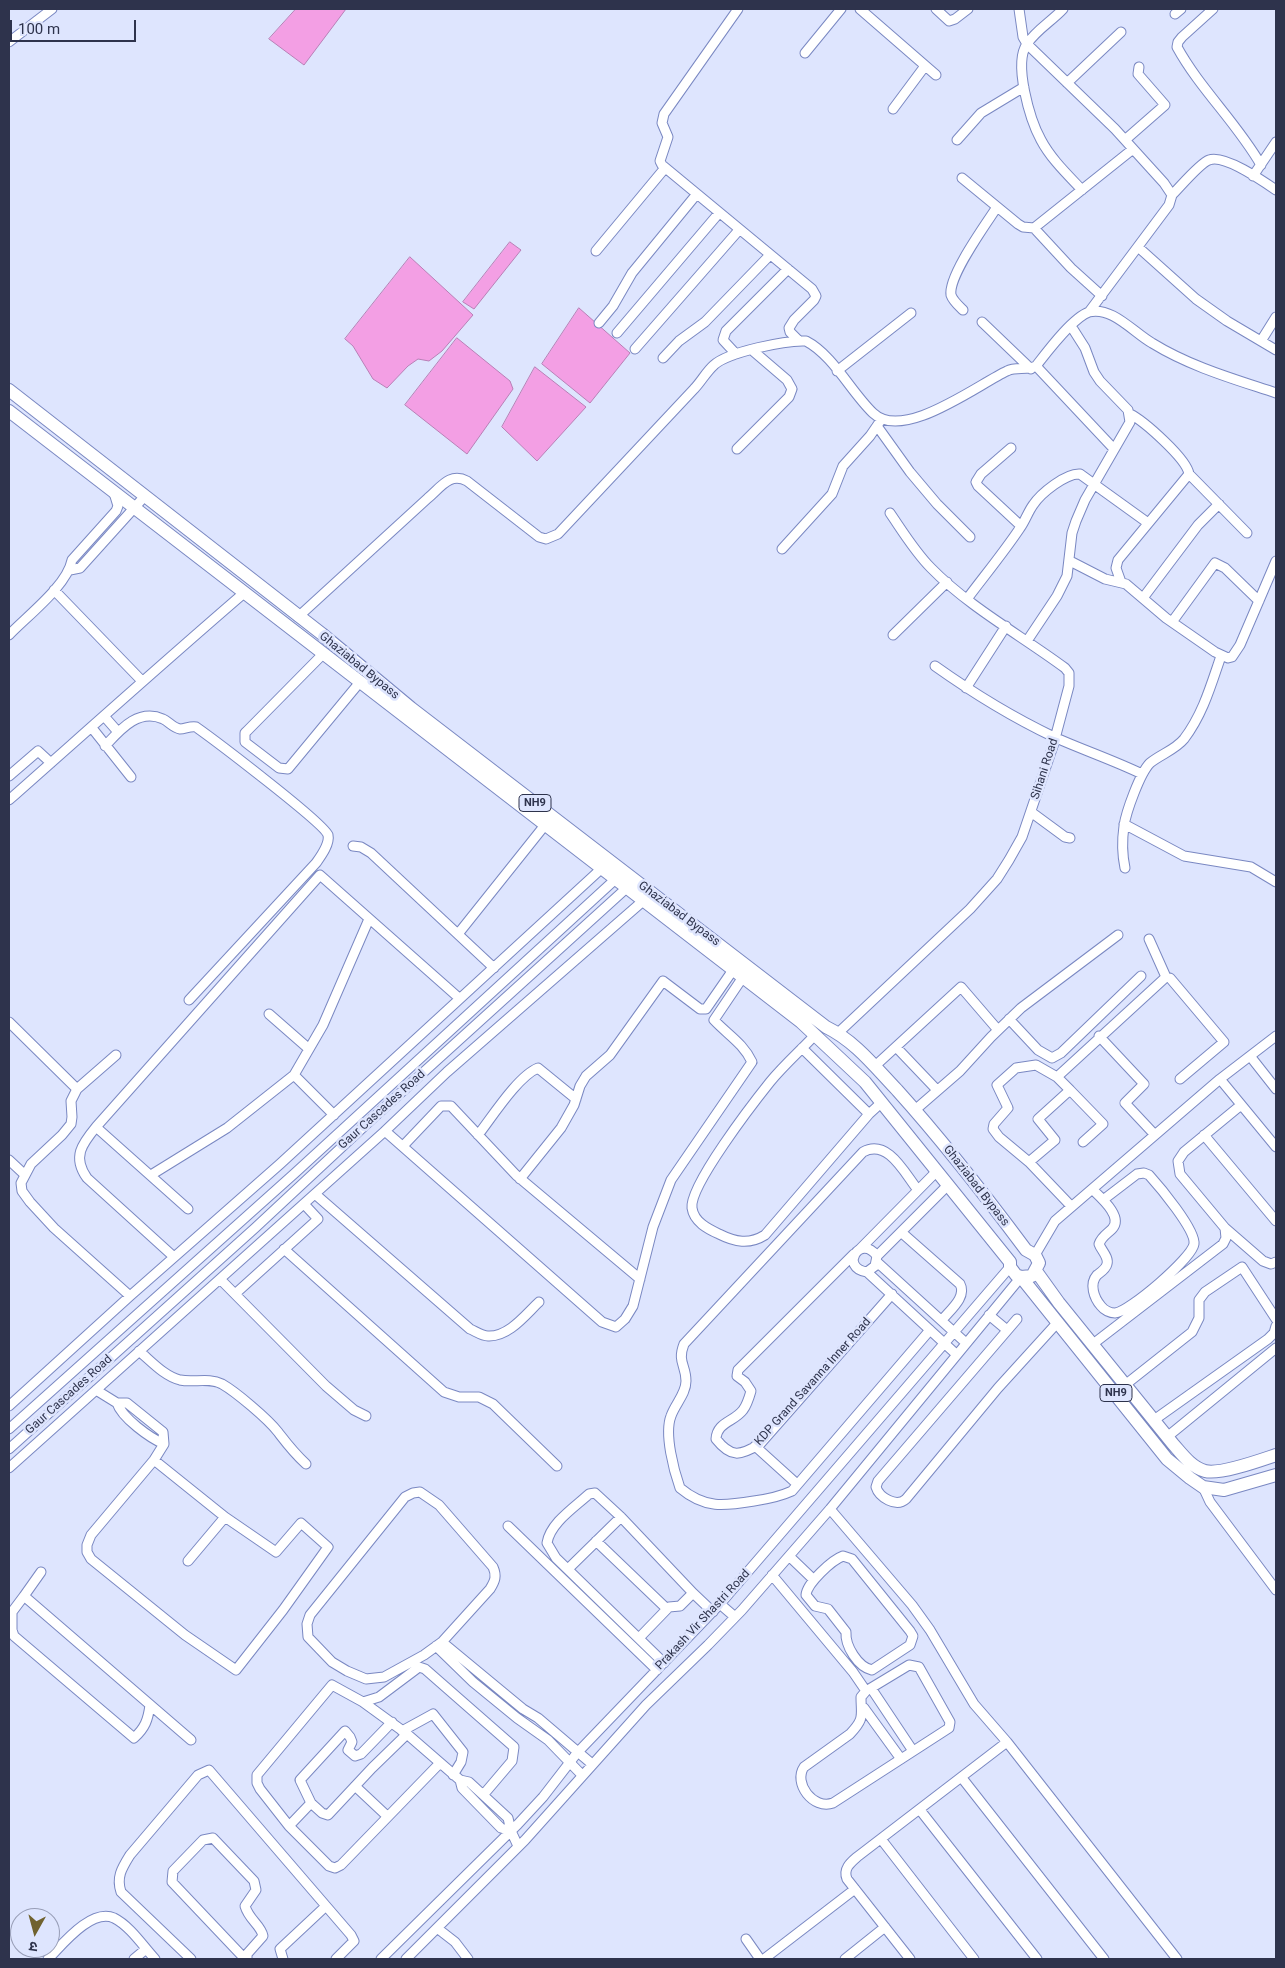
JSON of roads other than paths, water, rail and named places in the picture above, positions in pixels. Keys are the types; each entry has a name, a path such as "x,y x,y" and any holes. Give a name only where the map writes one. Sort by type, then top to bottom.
{"highway":[{"name":"Ghaziabad Bypass","path":"9,390 298,616 619,876 826,1027 838,1033 875,1066 915,1110 1030,1253"},
{"path":"10,412 24,402"},
{"name":"Ghaziabad Bypass","path":"10,412 601,869 619,876"},
{"name":"Ghaziabad Bypass","path":"631,884 643,901 801,1022 865,1082 1010,1264 1016,1275 1021,1277 1167,1458 1203,1487"},
{"path":"1010,1264 1012,1256 1018,1251 1030,1253 1039,1263 1032,1276 1021,1277"},
{"name":"NH9","path":"1036,1271 1059,1303 1190,1463 1205,1471 1237,1468 1276,1455"},
{"path":"1203,1487 1224,1490 1276,1475"}],"street":[{"path":"9,42 52,9"},
{"path":"738,9 664,114 662,123 668,137 660,161 665,168 696,195 812,289 816,296 790,325 790,332 799,340"},
{"path":"805,53 841,9"},
{"path":"860,9 936,75"},
{"path":"936,9 947,20 952,21 968,9"},
{"path":"1019,9 1026,44 1125,140 1164,183 1172,195"},
{"path":"1063,9 1026,44 1021,66 1024,87 1040,139 1082,190"},
{"path":"1213,9 1182,37 1177,46 1216,102 1242,134 1261,165"},
{"path":"1067,83 1121,32"},
{"path":"893,109 925,66"},
{"path":"1125,140 1165,105 1138,74 1139,67"},
{"path":"957,140 981,113 1024,87"},
{"path":"1254,176 1276,142"},
{"path":"1034,228 1133,149"},
{"path":"782,549 832,494 843,466 879,423 899,422 913,418 968,394 1007,370 1034,368 1071,326 1089,312 1169,205 1172,195 1203,163 1212,159 1224,160 1276,190"},
{"path":"596,250 665,168"},
{"path":"962,178 1018,224 1023,227 1034,228 1065,262 1102,296"},
{"path":"599,322 613,306 632,274 696,195"},
{"path":"963,310 951,294 952,283 974,242 997,207"},
{"path":"617,333 719,212"},
{"path":"635,348 739,230"},
{"path":"1138,247 1196,299 1276,350"},
{"path":"663,358 679,341 705,322 770,255"},
{"path":"736,354 723,340 726,331 788,269"},
{"path":"1089,312 1105,312 1151,342 1196,366 1276,393"},
{"path":"838,371 911,313"},
{"path":"1261,341 1276,317"},
{"path":"982,322 1034,368 1114,449"},
{"path":"1071,326 1081,340 1094,372 1100,381 1130,414 1147,426 1182,460 1189,474 1247,533"},
{"path":"298,616 428,498 455,477 460,477 467,481 539,537 546,539 558,534 694,389 713,366 726,357 799,340 812,344 838,371 872,412 910,472 937,504 970,537"},
{"path":"737,449 789,397 792,389 787,380 752,350"},
{"path":"1027,641 1057,596 1067,576 1072,533 1076,521 1094,483 1128,426 1130,414"},
{"path":"1011,448 981,474 976,482 1021,526"},
{"path":"967,599 1021,526 1032,505 1068,475 1080,474 1148,523"},
{"path":"1121,582 1116,568 1118,560 1189,474"},
{"path":"9,635 54,590 70,570 72,560 118,509 114,493"},
{"path":"70,570 80,568 144,497"},
{"path":"1143,598 1198,525 1219,504"},
{"name":"Sihani Road","path":"838,1033 970,909 997,879 1022,837 1055,738 1069,686 1069,673 1066,668 967,599 923,559 890,513"},
{"path":"1070,561 1105,579 1126,584 1172,622 1222,656 1232,657 1236,652 1276,561"},
{"path":"1172,622 1214,563 1225,568 1259,601"},
{"path":"893,635 948,582"},
{"path":"54,590 142,681"},
{"path":"9,798 92,728 142,681 244,593"},
{"path":"966,688 1006,626"},
{"path":"323,654 248,730 245,734 245,742 279,768 288,769 360,682"},
{"path":"1125,868 1122,856 1124,824 1142,774 1150,764 1177,746 1192,727 1204,707 1222,656"},
{"path":"935,666 966,688 1055,738 1142,774"},
{"path":"104,716 118,732"},
{"path":"105,746 127,724 145,716 164,719 178,729 196,727 315,821 327,834 328,838 324,853 316,863 189,1000"},
{"path":"92,728 131,777"},
{"path":"9,776 38,751 51,762"},
{"path":"1031,812 1065,837 1070,838"},
{"path":"1124,824 1184,856 1251,867 1276,882"},
{"path":"458,934 545,825"},
{"path":"353,846 361,847 371,853 494,968"},
{"path":"9,1406 130,1296 224,1215 601,869"},
{"path":"174,1257 86,1178 79,1160 80,1151 96,1126 320,875 459,998"},
{"name":"Gaur Cascades Road","path":"9,1429 619,876"},
{"name":"Gaur Cascades Road","path":"9,1449 255,1228 631,884"},
{"path":"9,1468 385,1131 447,1072 643,901"},
{"path":"151,1175 227,1128 294,1075 323,1024 369,919"},
{"path":"915,1110 960,1071 1021,1008 1118,935"},
{"path":"1149,939 1166,977 1170,978 1224,1042 1180,1079"},
{"path":"702,1010 706,1010 716,996 738,974"},
{"path":"714,1020 738,974"},
{"path":"1009,1019 1038,1050 1052,1058 1061,1053 1141,976"},
{"path":"1057,1077 1099,1036 1166,977"},
{"path":"385,1131 602,1322 616,1327 633,1306 653,1227 671,1180 752,1062 745,1048 702,1010 663,981 610,1055 586,1076 561,1128 520,1179"},
{"path":"875,1066 961,987 998,1030"},
{"path":"269,1014 309,1049"},
{"path":"9,1022 77,1089"},
{"path":"815,1035 775,1076 755,1101 698,1185 692,1199 692,1208 700,1223 730,1240 741,1242 759,1239 766,1235 882,1102"},
{"path":"1099,1036 1144,1084 1126,1102 1155,1135"},
{"path":"1030,1253 1052,1225 1072,1206 1220,1079 1276,1036"},
{"path":"418,1038 428,1050"},
{"path":"896,1047 938,1090"},
{"path":"802,1048 870,1114"},
{"path":"116,1055 77,1089 71,1102 72,1117 70,1124 62,1135 31,1164 24,1174 21,1183 22,1191 30,1202 60,1234 130,1296"},
{"path":"1250,1056 1276,1089"},
{"path":"436,1061 447,1072"},
{"path":"1072,1206 1029,1162 999,1137 992,1128 1008,1108 997,1085 1016,1068 1036,1065 1057,1077 1103,1124 1083,1142"},
{"path":"478,1135 518,1084 531,1071 538,1068 576,1099"},
{"path":"294,1075 334,1115"},
{"path":"1220,1079 1276,1147"},
{"path":"1029,1162 1055,1140 1038,1119 1070,1090"},
{"path":"1240,1105 1180,1156 1178,1168 1180,1174 1225,1228 1263,1261 1271,1264 1276,1262"},
{"path":"403,1146 441,1106 450,1106 520,1179 640,1279"},
{"path":"96,1126 188,1209"},
{"path":"1204,1135 1276,1221"},
{"path":"918,1190 889,1153 875,1148 870,1148 863,1152 684,1344 681,1352 681,1362 686,1382 670,1418 669,1433 672,1461 680,1488 701,1502 726,1505 781,1496 792,1490 930,1330"},
{"path":"9,1160 24,1174"},
{"path":"937,1171 857,1251 853,1261 855,1267 867,1272 956,1354"},
{"path":"1092,1189 1112,1211 1116,1223 1114,1228 1100,1240 1099,1244 1108,1260 1107,1265 1093,1281 1094,1294 1102,1307 1108,1312 1116,1313 1145,1294 1186,1258 1192,1250 1194,1243 1190,1230 1149,1175 1144,1173 1137,1174 1103,1200"},
{"path":"867,1272 876,1266 877,1259 901,1232 948,1185"},
{"path":"315,1194 470,1329 487,1336 497,1335 510,1329 539,1302"},
{"path":"235,1294 318,1219 304,1204"},
{"path":"224,1215 234,1227"},
{"path":"255,1228 265,1239"},
{"path":"1093,1344 1222,1244 1226,1238 1225,1228"},
{"path":"901,1232 960,1284 963,1290 962,1295 942,1320"},
{"path":"857,1251 867,1248 873,1250 877,1259 966,1343"},
{"path":"284,1249 444,1392 459,1397 479,1397 493,1404 557,1466"},
{"name":"KDP Grand Savanna Inner Road","path":"857,1251 738,1370 737,1376 745,1382 751,1391 743,1410 720,1427 716,1433 716,1439 726,1451 739,1454 760,1444 892,1294"},
{"name":"Prakash Vir Shastri Road","path":"381,1959 543,1797 577,1753 713,1612 1010,1264"},
{"path":"1125,1385 1192,1332 1199,1318 1199,1300 1205,1292 1242,1267 1276,1319"},
{"name":"Prakash Vir Shastri Road","path":"406,1959 518,1846 646,1705 735,1617 830,1509 1021,1277"},
{"path":"220,1279 326,1386 354,1410 366,1416"},
{"path":"989,1315 1007,1330"},
{"path":"1017,1319 878,1481 876,1490 890,1501 898,1503 906,1499 998,1388 1058,1322"},
{"path":"1154,1420 1268,1339 1274,1333 1276,1326"},
{"path":"119,1330 129,1341"},
{"path":"1167,1436 1276,1348"},
{"path":"139,1351 158,1368 178,1380 208,1380 222,1384 269,1421 279,1432 285,1443 306,1464"},
{"path":"96,1390 117,1403 120,1410 153,1440 164,1444 154,1460 98,1525 87,1545 87,1552 91,1559 186,1635 236,1670 284,1610 328,1547 301,1524 276,1552 225,1517 154,1460"},
{"path":"21,1395 32,1408"},
{"path":"755,1446 797,1484"},
{"path":"1203,1487 1210,1502 1276,1590"},
{"path":"420,1492 432,1499 493,1567 496,1574 495,1582 490,1590 439,1644 384,1677 366,1679 332,1662 308,1637 306,1624 310,1615 406,1497 413,1493 420,1492"},
{"path":"664,1663 556,1558 547,1543 548,1537 556,1525 592,1493 598,1494 713,1612"},
{"path":"830,1509 912,1605 930,1630 974,1704 1007,1742 1177,1959"},
{"path":"188,1561 225,1517"},
{"path":"568,1570 621,1517"},
{"path":"508,1526 657,1670"},
{"path":"596,1541 667,1609"},
{"path":"789,1556 814,1580"},
{"path":"848,1556 910,1631 912,1636 910,1645 877,1668 867,1669 849,1649 846,1632 828,1609 814,1606 806,1595 807,1589 814,1580 840,1557 848,1556"},
{"path":"41,1572 11,1614 14,1636 134,1738 142,1731 148,1720 150,1705"},
{"path":"772,1575 869,1690 913,1752"},
{"path":"639,1638 669,1607 680,1606 693,1593"},
{"path":"24,1596 191,1740"},
{"path":"720,1604 735,1617"},
{"path":"439,1644 538,1718 592,1764"},
{"path":"439,1644 473,1682 543,1736 582,1775"},
{"path":"864,1708 860,1719 850,1734 804,1767 801,1772 800,1782 815,1803 821,1805 833,1803 913,1752 950,1725 919,1668 909,1664 869,1690 862,1697 861,1703 901,1759"},
{"path":"363,1702 379,1697 419,1667 425,1669 514,1747 512,1761 484,1794"},
{"path":"473,1682 480,1674"},
{"path":"440,1763 336,1868 330,1866 289,1826 256,1782 260,1770 332,1685 363,1702 392,1722 457,1777 469,1782 484,1794 508,1818 518,1846"},
{"path":"507,1709 514,1701"},
{"path":"392,1722 361,1754 356,1756 348,1750 352,1742 344,1731 300,1780 311,1803 322,1813 328,1815 404,1732 433,1714 463,1752 457,1777 462,1788 501,1828 511,1830"},
{"path":"910,1959 845,1876 847,1868 1007,1742"},
{"path":"190,1959 121,1892 117,1882 121,1870 130,1855 198,1775 209,1770 351,1935 354,1941 336,1959"},
{"path":"962,1778 1104,1959"},
{"path":"355,1786 387,1816"},
{"path":"289,1826 311,1803"},
{"path":"920,1810 1037,1959"},
{"path":"213,1838 254,1881 256,1890 245,1906 247,1914 262,1931 263,1936 247,1954 246,1959 172,1882 173,1871 203,1840 213,1838"},
{"path":"882,1839 974,1959"},
{"path":"764,1959 855,1890"},
{"path":"283,1959 280,1949 326,1906"},
{"path":"48,1959 80,1928 94,1918 106,1916 115,1918 129,1930 155,1959"},
{"path":"845,1959 884,1927"},
{"path":"436,1928 455,1942 468,1959"},
{"path":"746,1939 760,1959"},
{"path":"134,1959 146,1949"}]}
